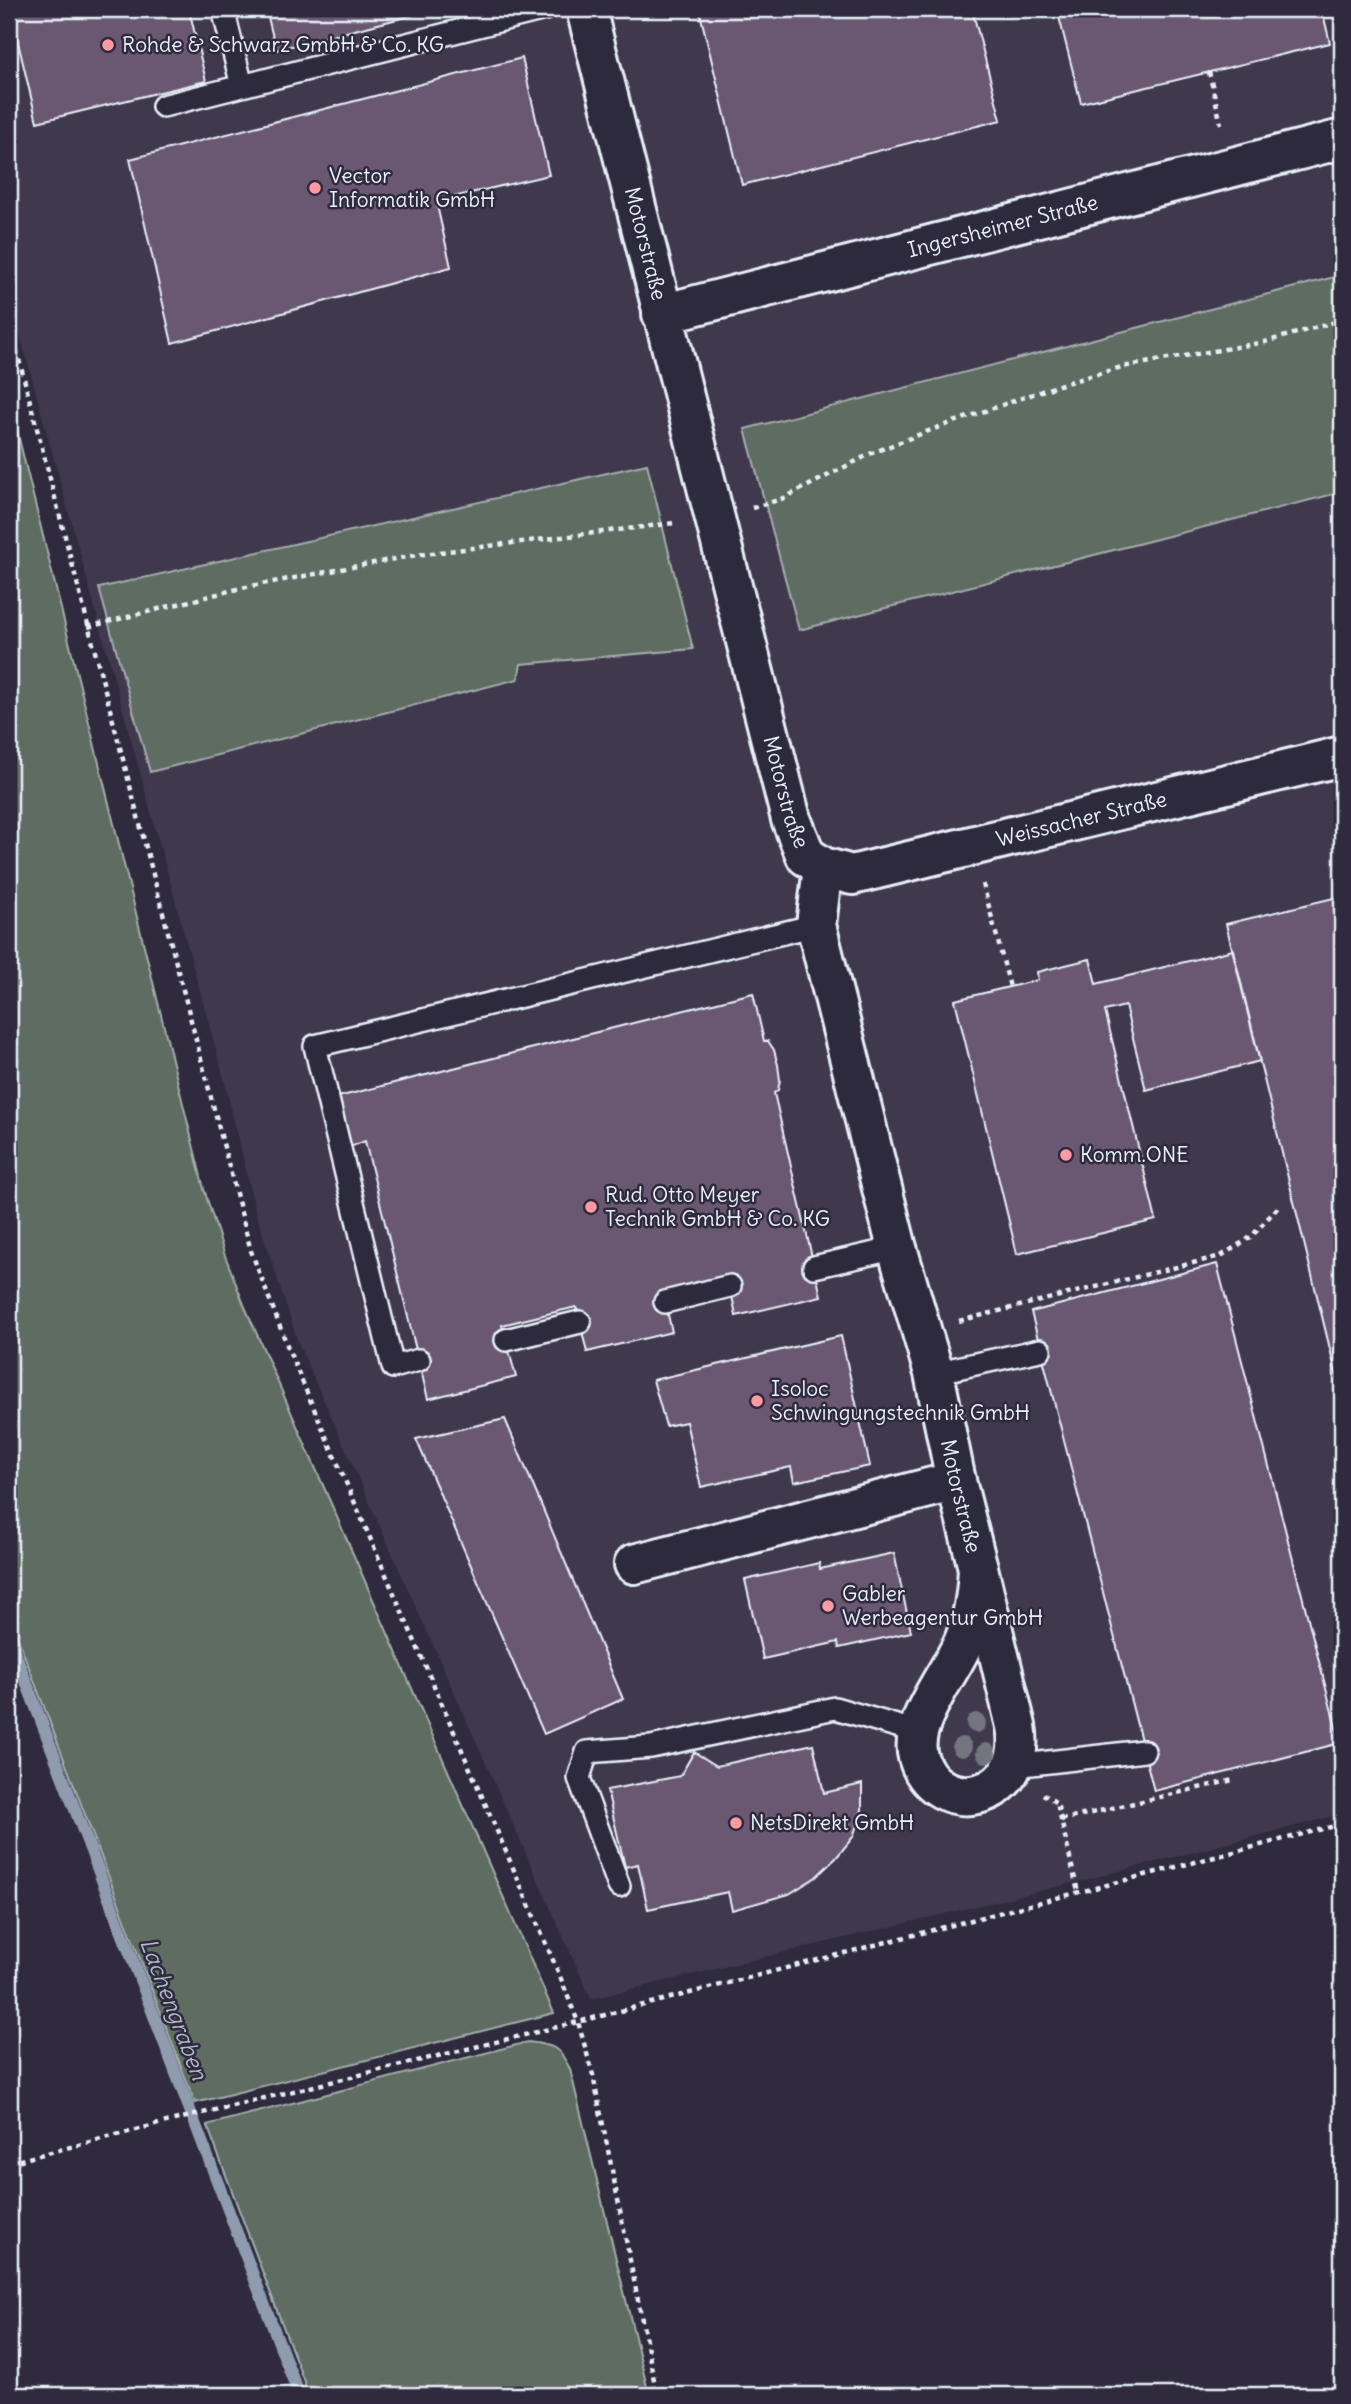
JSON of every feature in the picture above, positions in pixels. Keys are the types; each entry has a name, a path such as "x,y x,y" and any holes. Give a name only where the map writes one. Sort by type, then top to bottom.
{"street":[{"name":"Motorstraße","path":"586,9 791,818 806,856 822,867 816,925 897,1248 934,1373 956,1481 1018,1736 1012,1769"},
{"name":"Ingersheimer Straße","path":"662,314 1342,139"},
{"name":"Weissacher Straße","path":"822,867 852,875 1342,756"},
{"path":"634,1564 956,1481"},
{"name":"Motorstraße","path":"917,1732 966,1638 977,1598 978,1568"},
{"path":"917,1732 916,1752 919,1761 930,1778 946,1790 965,1795 985,1792 1002,1782 1012,1769"}],"lane":[{"path":"223,9 242,86"},
{"path":"163,106 545,9"},
{"path":"419,1360 393,1367 315,1046 816,925"},
{"path":"814,1266 897,1248"},
{"path":"665,1302 730,1286"},
{"path":"506,1340 580,1322"},
{"path":"934,1373 1040,1350"},
{"path":"619,1886 579,1777 587,1752 651,1747 835,1708 917,1732"},
{"path":"1012,1769 1144,1751"}],"path":[{"path":"1209,72 1221,124"},
{"path":"88,628 241,587 415,555 668,524 753,508 784,498 873,453 930,429 1059,384 1122,366 1277,339 1342,320"},
{"path":"9,321 251,1251 292,1358 578,2022 593,2075 657,2395"},
{"path":"983,883 1010,987"},
{"path":"957,1321 1221,1256 1251,1237 1280,1205"},
{"path":"1012,1769 1057,1803 1077,1892"},
{"path":"1061,1820 1233,1780"},
{"path":"9,2163 578,2022 1342,1824"}],"shaded area":[{"path":"9,9 1342,9 1342,1814 1077,1882 591,1999 299,1345 256,1213 223,1075 9,295"}],"green space":[{"path":"1342,275 1342,492 799,630 745,429"},
{"path":"9,398 204,1189 224,1253 245,1307 554,2013 195,2103 9,1615"},
{"path":"647,464 693,649 521,664 518,679 150,772 99,588"},
{"path":"528,2042 554,2048 570,2069 649,2395 309,2395 207,2125"}],"building":[{"name":"Rohde & Schwarz GmbH & Co. KG","path":"10,9 189,9 206,81 37,122"},
{"path":"266,9 424,9 425,12 276,50"},
{"path":"699,9 972,9 1001,120 742,185"},
{"path":"1057,9 1322,9 1330,43 1081,103"},
{"name":"Vector Informatik GmbH","path":"522,58 549,175 436,201 451,267 172,343 130,159"},
{"path":"1342,896 1342,1398 1226,924"},
{"name":"Komm.ONE","path":"1233,950 1260,1061 1146,1090 1125,1006 1105,1011 1156,1220 1017,1254 955,1000 1038,980 1037,972 1090,959 1096,984"},
{"name":"Rud. Otto Meyer Technik GmbH & Co. KG","path":"753,993 764,1041 768,1041 774,1050 778,1065 780,1080 778,1090 774,1093 821,1296 736,1316 730,1286 665,1302 672,1332 587,1352 576,1307 502,1325 516,1377 428,1399 365,1141 350,1147 338,1097"},
{"path":"1217,1264 1340,1743 1154,1791 1031,1312"},
{"name":"Isoloc Schwingungstechnik GmbH","path":"841,1336 870,1466 794,1482 791,1467 701,1487 686,1422 666,1426 653,1380"},
{"path":"505,1419 623,1699 544,1734 416,1439"},
{"name":"Gabler Werbeagentur GmbH","path":"894,1553 911,1632 839,1648 838,1642 763,1659 745,1580 819,1563 820,1569"},
{"name":"NetsDirekt GmbH","path":"813,1744 824,1793 862,1784 862,1810 853,1837 836,1858 816,1877 789,1894 732,1910 728,1892 648,1909 638,1864 625,1867 607,1790 680,1776 694,1752 717,1766"}],"waterway":[{"name":"Lachengraben","path":"9,1637 299,2395"}],"place":[{"name":"Rohde & Schwarz GmbH & Co. KG","path":"108,45"},
{"name":"Vector Informatik GmbH","path":"315,188"},
{"name":"Komm.ONE","path":"1066,1155"},
{"name":"Rud. Otto Meyer Technik GmbH & Co. KG","path":"591,1207"},
{"name":"Isoloc Schwingungstechnik GmbH","path":"757,1401"},
{"name":"Gabler Werbeagentur GmbH","path":"828,1606"},
{"name":"NetsDirekt GmbH","path":"736,1823"}]}
